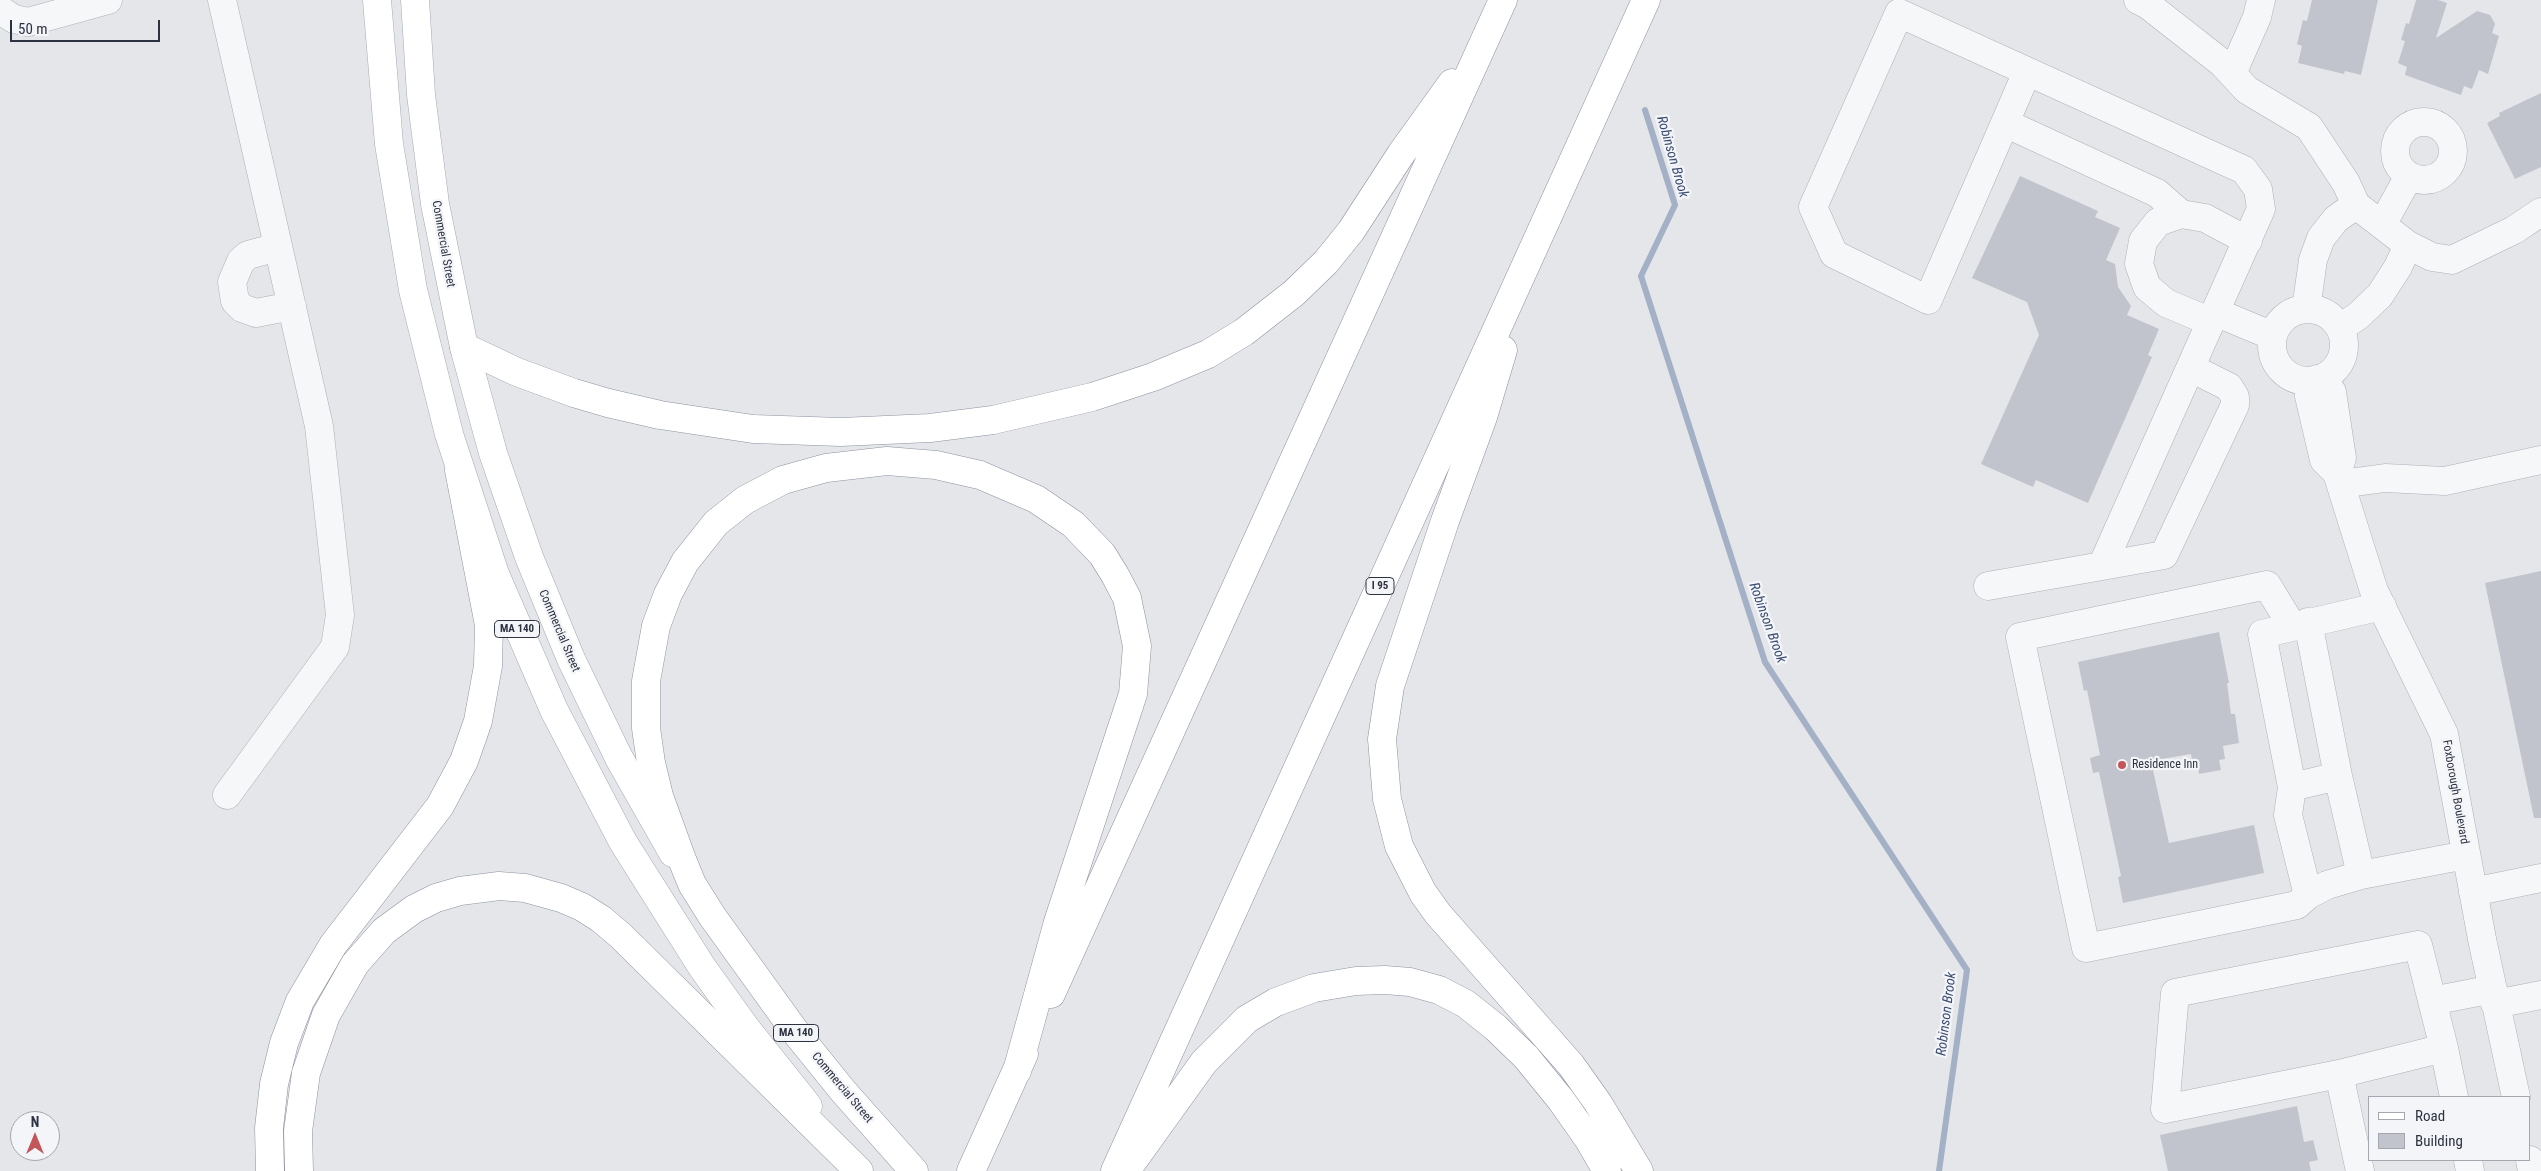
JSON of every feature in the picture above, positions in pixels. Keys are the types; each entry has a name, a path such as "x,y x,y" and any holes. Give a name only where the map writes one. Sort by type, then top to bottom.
{"main road":[{"name":"MA 140","path":"377,0 385,107 406,254 430,363 460,470 495,574 524,644 570,744 623,842 676,929 745,1028 814,1114 865,1171"},
{"name":"Commercial Street","path":"415,0 421,94 429,167 448,275 464,347 504,489 556,625 586,692 619,758 692,884 732,947 797,1034 843,1091 914,1171"},
{"path":"971,1171 1503,0"},
{"name":"I 95","path":"1115,1171 1646,0"},
{"path":"464,347 517,372 574,393 621,407 683,420 753,429 841,432 930,428 1002,418 1092,397 1153,377 1208,354 1244,332 1294,293 1326,262 1351,231 1400,154 1486,38"},
{"path":"1530,255 1483,417 1445,521 1390,686 1383,728 1384,780 1389,812 1399,846 1423,893 1438,914 1571,1065 1598,1103 1639,1171"},
{"path":"692,884 672,835 655,779 646,728 645,695 650,653 663,604 685,562 706,533 734,507 770,486 812,471 856,463 902,461 951,467 994,480 1036,499 1084,534 1116,574 1127,598 1133,622 1137,658 1130,706 1058,922 1017,1071"},
{"path":"270,1171 269,1128 274,1084 284,1043 300,1001 333,945 443,801 464,761 478,721 488,666 489,625 460,470"},
{"path":"299,1171 298,1124 306,1073 326,1015 355,964 384,931 414,909 436,898 460,891 499,886 525,888 561,898 582,907 601,919 620,935 859,1171"},
{"path":"1126,1171 1204,1062 1247,1020 1276,1002 1300,992 1335,984 1371,980 1398,981 1430,986 1448,994 1486,1020 1517,1047 1544,1077 1589,1140 1607,1171"}],"street":[{"path":"0,10 14,19 28,22 108,0"},
{"path":"222,0 319,426 340,615 339,632 335,647 227,796"},
{"path":"2138,0 2222,63 2247,90 2309,127 2346,183 2356,205 2408,245 2432,257 2452,260 2508,234 2541,212"},
{"path":"2232,74 2257,17 2261,0"},
{"path":"2027,72 1928,300 1834,254 1813,206 1898,13 2244,170 2258,189 2261,209 2102,566"},
{"path":"2005,123 2157,193 2181,214"},
{"path":"2382,225 2409,176"},
{"path":"2306,309 2313,260 2321,238 2336,219 2356,205"},
{"path":"2248,241 2205,218 2181,214 2158,222 2149,230 2139,252 2141,276 2155,296 2273,336"},
{"path":"2340,328 2358,316 2380,296 2398,267 2408,245"},
{"path":"278,247 248,255 241,261 232,282 235,302 242,308 256,313 292,306"},
{"path":"2306,309 2326,314 2340,328 2343,338 2341,358 2318,383 2300,380 2283,371 2273,355 2273,336 2282,320 2297,311 2306,309"},
{"path":"1988,586 2164,556 2235,405 2235,397 2229,387 2191,368"},
{"name":"Foxborough Boulevard","path":"2318,383 2309,396 2324,460 2339,478 2374,591 2444,734 2473,892 2516,1096"},
{"path":"2339,478 2445,481 2541,460"},
{"path":"2361,875 2300,624 2267,585 2020,637 2086,948 2297,905 2308,895 2327,885 2361,875 2466,855"},
{"path":"2308,895 2288,815 2292,788 2262,634 2382,606"},
{"path":"2292,788 2338,776"},
{"path":"2473,892 2541,878"},
{"path":"2444,1048 2338,1074 2165,1109 2175,993 2418,945 2444,1048 2454,1096"},
{"path":"2432,1001 2494,996 2541,995"},
{"path":"2338,1074 2360,1171"}],"building":[{"path":"2312,0 2378,0 2361,75 2345,71 2344,74 2298,63 2302,46 2297,44 2303,20 2307,21"},
{"path":"2416,0 2438,0 2447,3 2436,38 2477,11 2490,15 2495,24 2492,33 2499,36 2488,74 2479,70 2472,89 2464,86 2461,95 2405,75 2407,67 2398,63 2405,41 2401,40 2406,23 2409,24"},
{"path":"2541,93 2541,167 2515,179 2487,123 2500,116 2499,113"},
{"path":"2020,176 2098,211 2095,217 2120,228 2106,260 2115,264 2118,287 2131,306 2127,315 2159,329 2148,355 2152,357 2088,503 2036,480 2033,487 1981,464 2039,335 2027,302 1972,278"},
{"path":"2541,571 2541,818 2534,818 2485,583"},
{"name":"Residence Inn","path":"2219,632 2229,683 2227,683 2231,714 2235,714 2239,743 2223,746 2225,759 2219,760 2221,770 2199,774 2198,765 2193,766 2191,754 2151,761 2169,843 2254,825 2264,873 2123,903 2118,877 2121,876 2099,772 2093,773 2090,758 2100,755 2087,690 2084,691 2078,662"},
{"path":"2297,1106 2304,1142 2313,1140 2318,1160 2309,1162 2311,1171 2168,1171 2160,1135"}],"waterway":[{"name":"Robinson Brook","path":"1645,110 1675,205 1641,276 1765,662 1967,970 1939,1171"}],"place":[{"name":"Residence Inn","path":"2122,765"}]}
